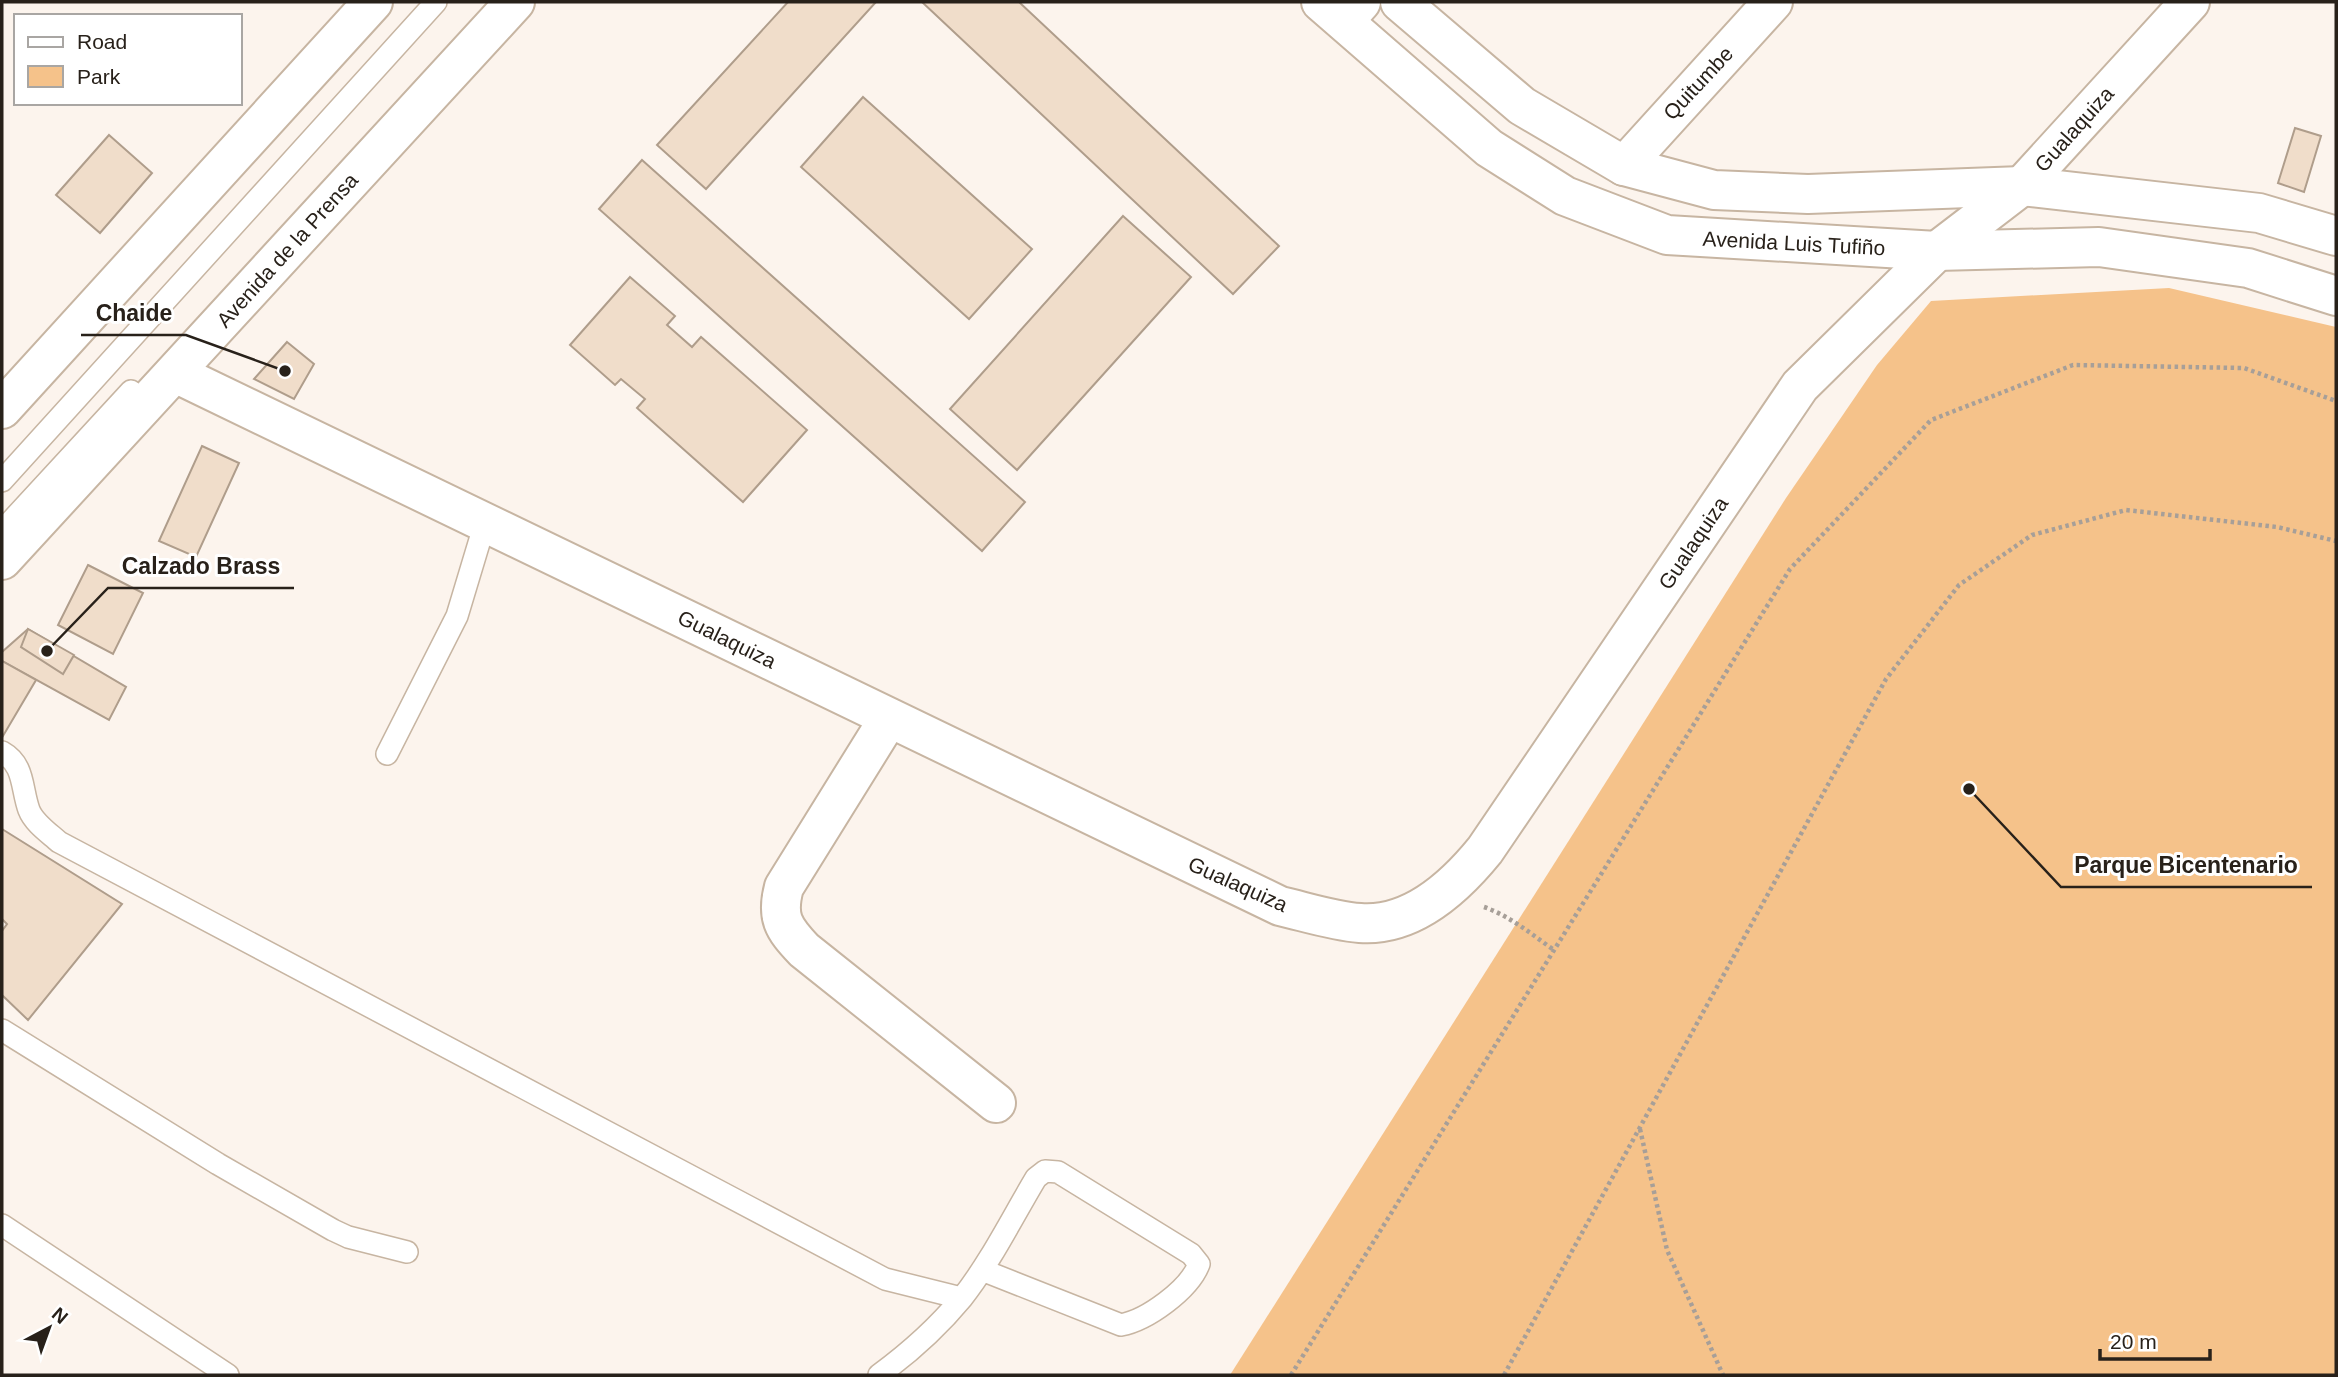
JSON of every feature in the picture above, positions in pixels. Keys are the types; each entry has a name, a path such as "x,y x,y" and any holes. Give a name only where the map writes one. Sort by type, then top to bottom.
{"main road":[{"path":"2,409 373,2"},
{"name":"Avenida de la Prensa","path":"2,559 515,2"},
{"path":"1400,2 1522,106 1624,166 1714,190 1808,194 2022,186 2259,213 2336,236"},
{"name":"Quitumbe","path":"1624,166 1773,2"},
{"name":"Gualaquiza","path":"174,373 1280,906 1360,923 1387,922 1412,914 1431,901 1467,873 1485,850 1800,386 1937,251 2022,186 2190,2"},
{"name":"Avenida Luis Tufiño","path":"1342,8 1489,148 1564,196 1667,235 1937,251 2099,247 2248,268 2336,296"},
{"path":"2248,268 2259,213"},
{"path":"889,718 784,887 780,904 782,920 804,950 996,1103"}],"lane":[{"path":"2,481 436,2"},
{"path":"2,531 491,2"},
{"path":"387,754 457,616 485,523"},
{"path":"2,752 17,764 29,811 35,821 60,842 885,1279 961,1298"},
{"path":"2,1030 218,1164 333,1230 348,1237 407,1252"},
{"path":"879,1375 909,1353 961,1298 982,1270 1036,1178 1045,1171 1058,1172 1191,1254 1199,1264 1194,1276 1156,1310 1136,1322 1121,1325 982,1270"},
{"path":"2,1225 228,1375"}],"path":[{"path":"1291,1375 1790,569 1931,420 2073,365 2244,368 2336,401"},
{"path":"1504,1375 1886,679 1959,585 2032,535 2126,510 2277,527 2336,541"},
{"path":"1431,901 1479,906 1499,912 1554,950"},
{"path":"1640,1129 1667,1250 1723,1375"}],"green space":[{"path":"2169,288 2336,327 2336,1375 1230,1375 1786,498 1877,365 1931,301"}],"building":[{"path":"788,2 876,2 706,189 657,145"},
{"path":"922,2 1019,2 1279,246 1233,294"},
{"path":"863,97 1032,249 969,319 801,167"},
{"path":"2295,128 2321,136 2304,192 2278,183"},
{"path":"109,135 152,173 100,233 56,195"},
{"path":"642,160 1025,502 982,551 599,209"},
{"path":"1123,216 1191,277 1017,470 950,409"},
{"path":"630,277 675,316 667,325 692,347 701,337 807,430 743,502 637,408 645,399 621,379 615,385 570,345"},
{"path":"287,342 314,364 294,399 254,379"},
{"path":"202,446 239,463 196,557 159,541"},
{"path":"88,565 143,593 113,654 58,625"},
{"path":"28,629 126,687 109,720 2,661 2,652"},
{"path":"28,629 74,655 63,674 21,647"},
{"path":"2,661 36,680 3,736 2,735"},
{"path":"2,829 122,904 28,1020 2,995 2,931 7,924 2,919"}],"place":[{"name":"Chaide","path":"285,371"},
{"name":"Calzado Brass","path":"47,651"},
{"name":"Parque Bicentenario","path":"1969,789"}]}
